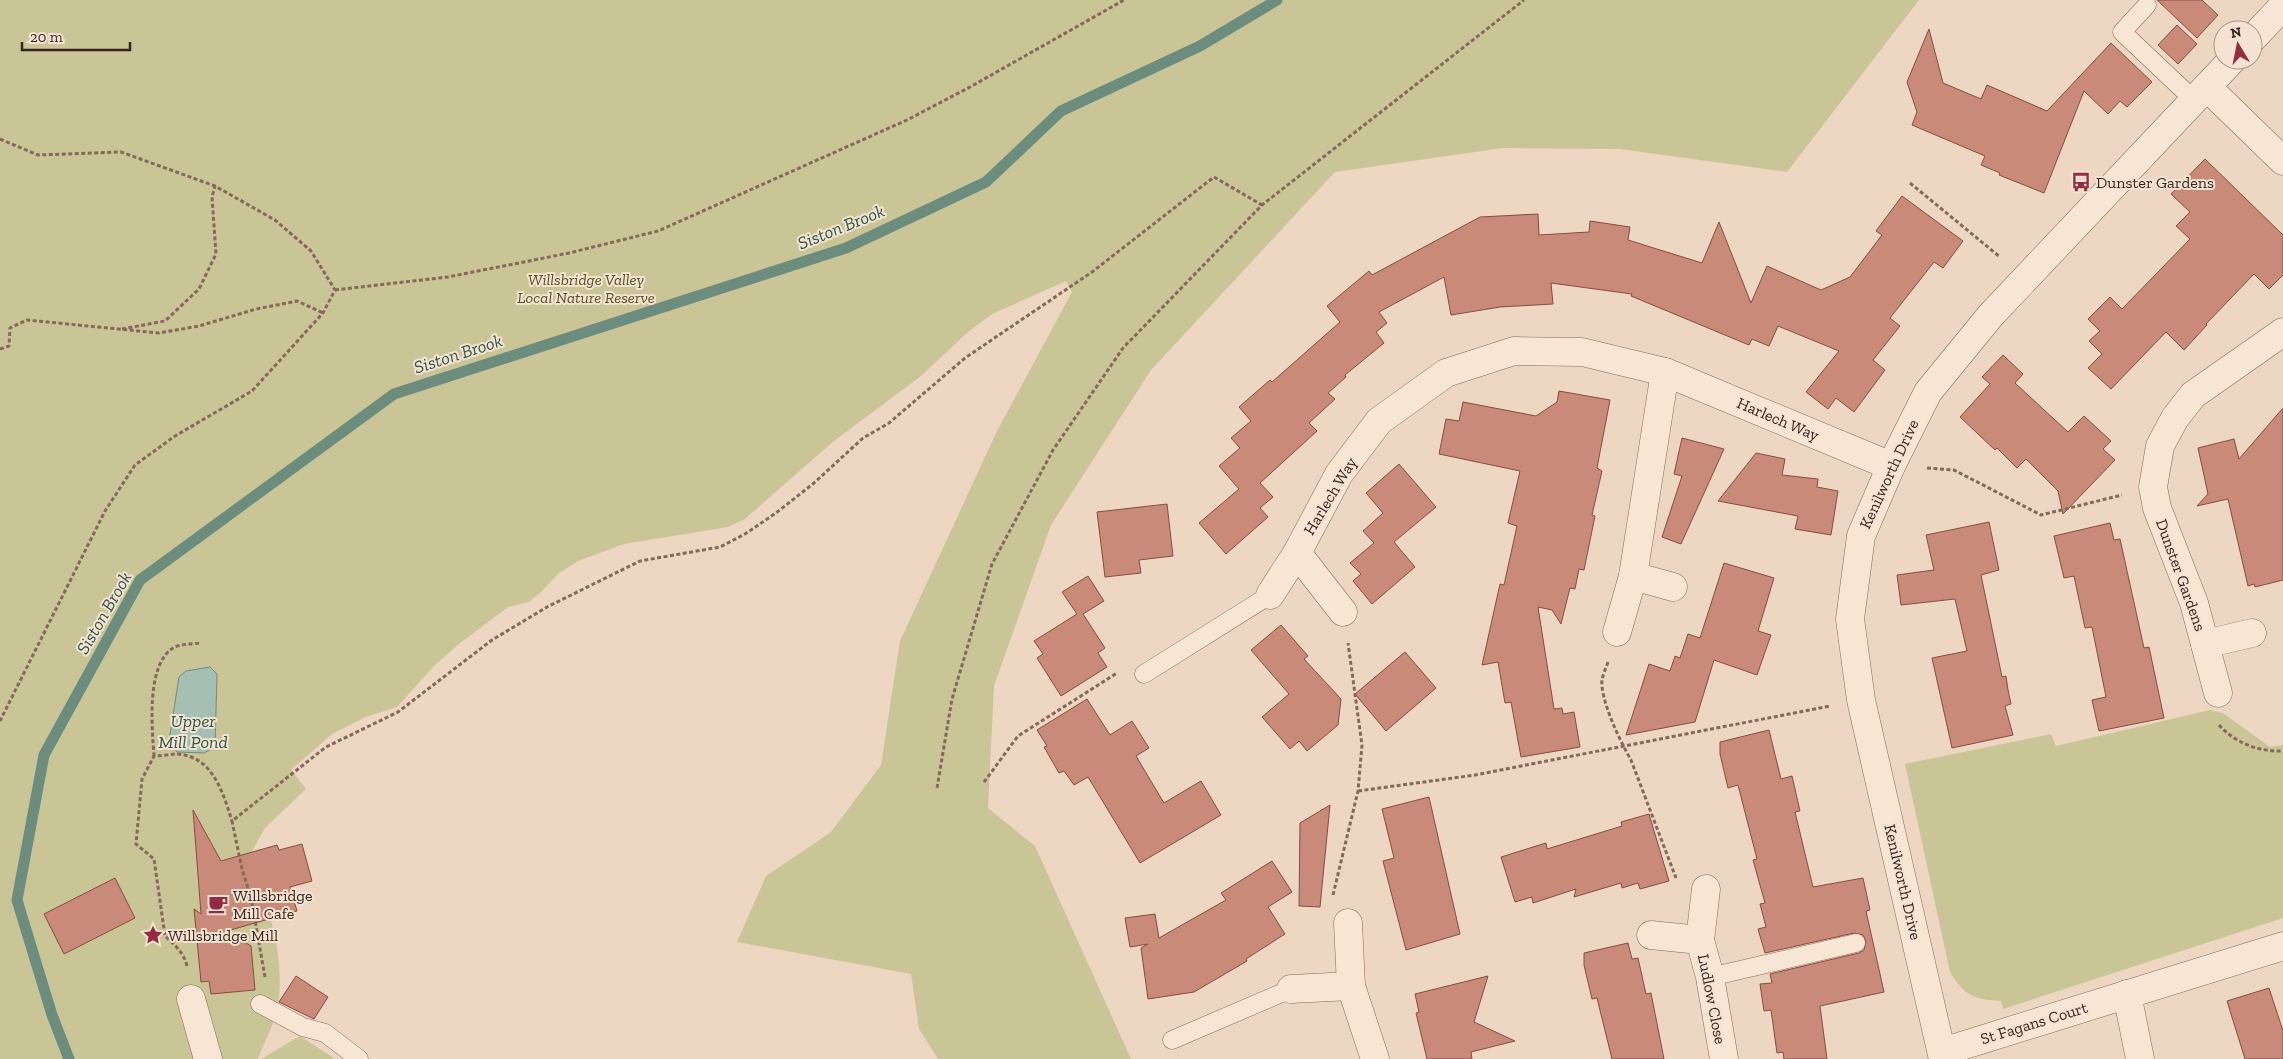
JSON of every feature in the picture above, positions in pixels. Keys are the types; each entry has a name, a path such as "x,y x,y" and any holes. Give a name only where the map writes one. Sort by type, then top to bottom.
{"street":[{"path":"2263,27 2283,6"},
{"name":"Kenilworth Drive","path":"1942,1056 1861,700 1850,619 1861,536 1891,466 1928,392 1991,315 2222,70"},
{"path":"2200,93 2283,161"},
{"name":"Dunster Gardens","path":"2218,693 2194,603 2157,508 2154,487 2160,446 2175,418 2193,395 2283,332"},
{"name":"Harlech Way","path":"1270,595 1297,554 1340,474 1379,421 1446,373 1514,351 1582,352 1665,372 1891,466"},
{"path":"1617,632 1633,576 1665,372"},
{"name":"Harlech Way","path":"1297,554 1335,602"},
{"path":"1633,576 1673,587"},
{"path":"2205,644 2252,633"},
{"name":"Ludlow Close","path":"1706,889 1700,940 1710,977 1724,1059"},
{"path":"1348,923 1351,986 1375,1059"},
{"name":"Ludlow Close","path":"1650,935 1700,940"},
{"name":"St Fagans Court","path":"1942,1056 2127,994 2283,946"},
{"path":"1290,989 1351,986"},
{"path":"2127,994 2140,1059"},
{"path":"191,999 208,1059"}],"lane":[{"path":"2147,5 2122,32 2200,93"},
{"name":"Harlech Way","path":"1144,674 1270,595"},
{"path":"1710,977 1856,943"},
{"path":"1172,1040 1290,989"},
{"path":"260,1004 303,1027 325,1033 359,1059"}],"path":[{"path":"335,290 448,276 569,253 658,231 907,120 970,87 1124,0"},
{"path":"937,788 952,699 992,564 1053,450 1123,348 1262,205 1524,0"},
{"path":"0,139 38,155 121,152 215,186 275,220 311,251 335,290"},
{"path":"232,821 326,747 398,712 492,640 547,608 640,561 720,547 745,534 776,513 814,483 863,438 889,423 965,358 1092,272 1214,177 1262,205"},
{"path":"1910,183 2025,278"},
{"path":"118,329 164,321 199,289 216,254 212,197 215,186"},
{"path":"0,721 105,511 135,465 175,436 252,391 323,313 335,290"},
{"path":"0,349 9,346 10,328 27,320 159,333 199,326 256,309 297,301 323,313"},
{"path":"1891,466 1954,470 2042,514 2154,487"},
{"path":"1332,896 1358,791 1362,745 1348,643 1337,622 1335,602"},
{"path":"1617,632 1602,681 1608,711 1623,747 1631,760 1676,879"},
{"path":"191,999 185,958 175,945 164,936 154,859 136,844 142,779 154,756 151,711 159,664 174,647 200,643"},
{"path":"984,782 1018,736 1119,672 1144,674"},
{"path":"2218,693 2215,708 2220,726 2239,741 2266,752 2283,751"},
{"path":"1358,791 1475,775 1861,700"},
{"path":"154,756 179,754 202,762 217,779 232,821 242,869 251,898"}],"green space":[{"name":"Willsbridge Valley Local Nature Reserve","path":"0,0 1919,0 1787,172 1620,149 1503,148 1335,172 1151,370 1051,525 994,686 988,808 1035,846 1131,1059 938,1059 919,1029 911,974 737,942 766,876 831,832 881,765 900,641 997,431 1072,292 1066,281 992,314 968,332 921,376 834,441 745,519 728,527 624,544 578,561 559,573 529,602 508,607 459,644 434,666 397,707 366,717 332,734 291,770 306,789 265,828 250,855 273,928 277,947 280,985 277,1012 258,1059 0,1059"},
{"path":"2210,710 2223,713 2270,747 2283,745 2283,918 2003,1009 2001,1001 1983,999 1965,991 1950,972 1905,764 2051,734 2056,746"},
{"path":"300,1036 335,1059 261,1059"}],"water":[{"name":"Upper Mill Pond","path":"210,667 217,674 215,747 204,753 177,752 169,741 179,677 186,671"}],"building":[{"path":"2157,0 2202,0 2218,15 2197,38"},
{"path":"2177,25 2197,44 2178,64 2158,45"},
{"path":"1929,29 1943,83 1981,99 1987,85 2047,111 2111,43 2152,82 2127,107 2120,101 2108,114 2084,91 2044,193 1999,175 2000,173 1981,165 1985,156 1912,125 1917,112 1907,82"},
{"path":"2205,159 2283,235 2283,275 2269,289 2254,274 2184,350 2166,332 2111,389 2088,368 2102,354 2089,341 2100,331 2088,319 2110,297 2122,309 2190,239 2176,226 2190,212 2171,194"},
{"path":"1902,196 1963,241 1943,268 1934,262 1890,318 1900,326 1873,360 1885,370 1854,412 1836,398 1828,409 1806,392 1839,351 1778,326 1769,346 1752,339 1749,345 1631,296 1632,294 1551,283 1553,304 1500,307 1451,315 1444,277 1379,312 1387,323 1376,332 1384,343 1345,375 1346,377 1328,393 1335,399 1309,423 1317,431 1260,483 1273,497 1260,508 1268,517 1226,554 1199,523 1239,489 1219,466 1240,448 1231,438 1251,421 1239,407 1270,380 1272,382 1340,322 1327,306 1369,271 1372,275 1480,217 1538,214 1539,235 1589,232 1590,221 1630,227 1628,240 1702,263 1719,222 1751,303 1767,266 1821,290 1850,277 1882,235 1876,231"},
{"path":"2003,355 2023,374 2015,383 2068,432 2084,416 2111,441 2103,449 2115,460 2063,514 2058,491 2026,459 2017,468 1997,448 1995,450 1960,417 1990,384 1982,377"},
{"path":"1559,391 1610,400 1597,468 1602,471 1592,515 1595,516 1584,570 1579,569 1575,589 1570,588 1561,624 1552,610 1538,607 1554,709 1562,708 1563,714 1574,712 1580,747 1521,757 1511,702 1505,703 1498,662 1482,665 1500,584 1504,585 1517,526 1508,523 1520,471 1439,454 1446,419 1459,421 1463,402 1536,416 1557,402"},
{"path":"2283,408 2283,580 2255,587 2254,584 2248,586 2228,499 2197,506 2208,494 2198,448 2234,439 2239,459"},
{"path":"1682,438 1724,449 1681,544 1662,537 1682,476 1674,474"},
{"path":"1756,453 1785,459 1782,475 1818,479 1817,487 1838,491 1831,535 1795,529 1798,516 1718,501"},
{"path":"1399,464 1436,507 1394,542 1415,567 1372,604 1353,581 1361,574 1350,563 1374,543 1363,531 1383,513 1366,493"},
{"path":"1167,504 1173,556 1139,560 1141,573 1105,577 1097,512"},
{"path":"1989,522 1999,570 1981,575 2002,677 2006,676 2011,704 2005,706 2013,735 1952,748 1932,658 1967,651 1955,599 1901,605 1897,575 1934,570 1926,535"},
{"path":"2110,523 2114,540 2120,539 2144,648 2149,647 2164,718 2099,731 2092,700 2106,697 2092,627 2085,628 2074,576 2064,578 2054,536"},
{"path":"1724,563 1774,578 1758,631 1771,635 1757,675 1714,660 1695,722 1626,735 1649,664 1670,671 1675,656 1680,658 1688,634 1700,638"},
{"path":"1088,576 1104,601 1083,614 1105,648 1098,653 1107,667 1061,696 1037,658 1043,654 1034,641 1077,614 1062,592"},
{"path":"1281,625 1308,656 1304,659 1341,699 1338,725 1307,751 1299,741 1290,749 1262,717 1289,694 1251,650"},
{"path":"1405,652 1436,688 1386,731 1355,694"},
{"path":"1087,699 1110,735 1132,721 1149,748 1136,756 1164,803 1201,781 1221,815 1140,863 1088,777 1074,785 1064,771 1059,773 1044,747 1047,746 1037,730"},
{"path":"1769,730 1781,779 1792,776 1800,811 1795,812 1813,887 1863,878 1870,910 1866,911 1884,992 1820,1006 1827,1059 1784,1059 1783,1052 1777,1053 1771,1010 1764,1011 1760,984 1772,983 1770,974 1859,953 1864,950 1866,941 1863,935 1854,933 1765,953 1758,929 1766,927 1760,904 1765,903 1753,860 1757,859 1738,785 1728,788 1720,754 1720,742"},
{"path":"1429,797 1460,934 1406,950 1383,861 1394,858 1382,809"},
{"path":"1330,805 1320,907 1299,906 1300,823"},
{"path":"193,810 221,861 277,845 279,850 302,844 312,881 290,887 297,911 227,931 251,946 255,990 211,994 209,981 201,982 194,909 201,914"},
{"path":"1649,814 1669,881 1640,889 1638,883 1622,888 1621,883 1574,897 1576,889 1533,903 1532,897 1515,902 1501,857 1546,843 1547,849 1622,826 1621,822"},
{"path":"1272,861 1292,892 1268,907 1285,934 1246,959 1247,961 1194,992 1148,999 1141,948 1148,944 1130,947 1125,918 1155,914 1159,938 1226,900 1221,893"},
{"path":"115,878 135,918 64,954 44,914"},
{"path":"1628,943 1632,959 1638,958 1646,994 1651,993 1664,1059 1612,1059 1597,998 1592,999 1584,965 1584,953"},
{"path":"296,976 328,997 314,1019 279,1002"},
{"path":"1488,976 1474,1022 1515,1041 1471,1052 1472,1059 1427,1059 1416,1013 1419,1012 1415,994"},
{"path":"2269,988 2283,1031 2283,1059 2245,1059 2227,1001"}],"waterway":[{"name":"Siston Brook","path":"69,1059 52,1015 17,900 44,755 140,580 394,394 846,248 986,182 1061,111 1200,46 1277,0"}],"place":[{"name":"Dunster Gardens","path":"2081,182"},
{"name":"Willsbridge Mill Cafe","path":"218,904"},
{"name":"Willsbridge Mill","path":"153,935"}]}
